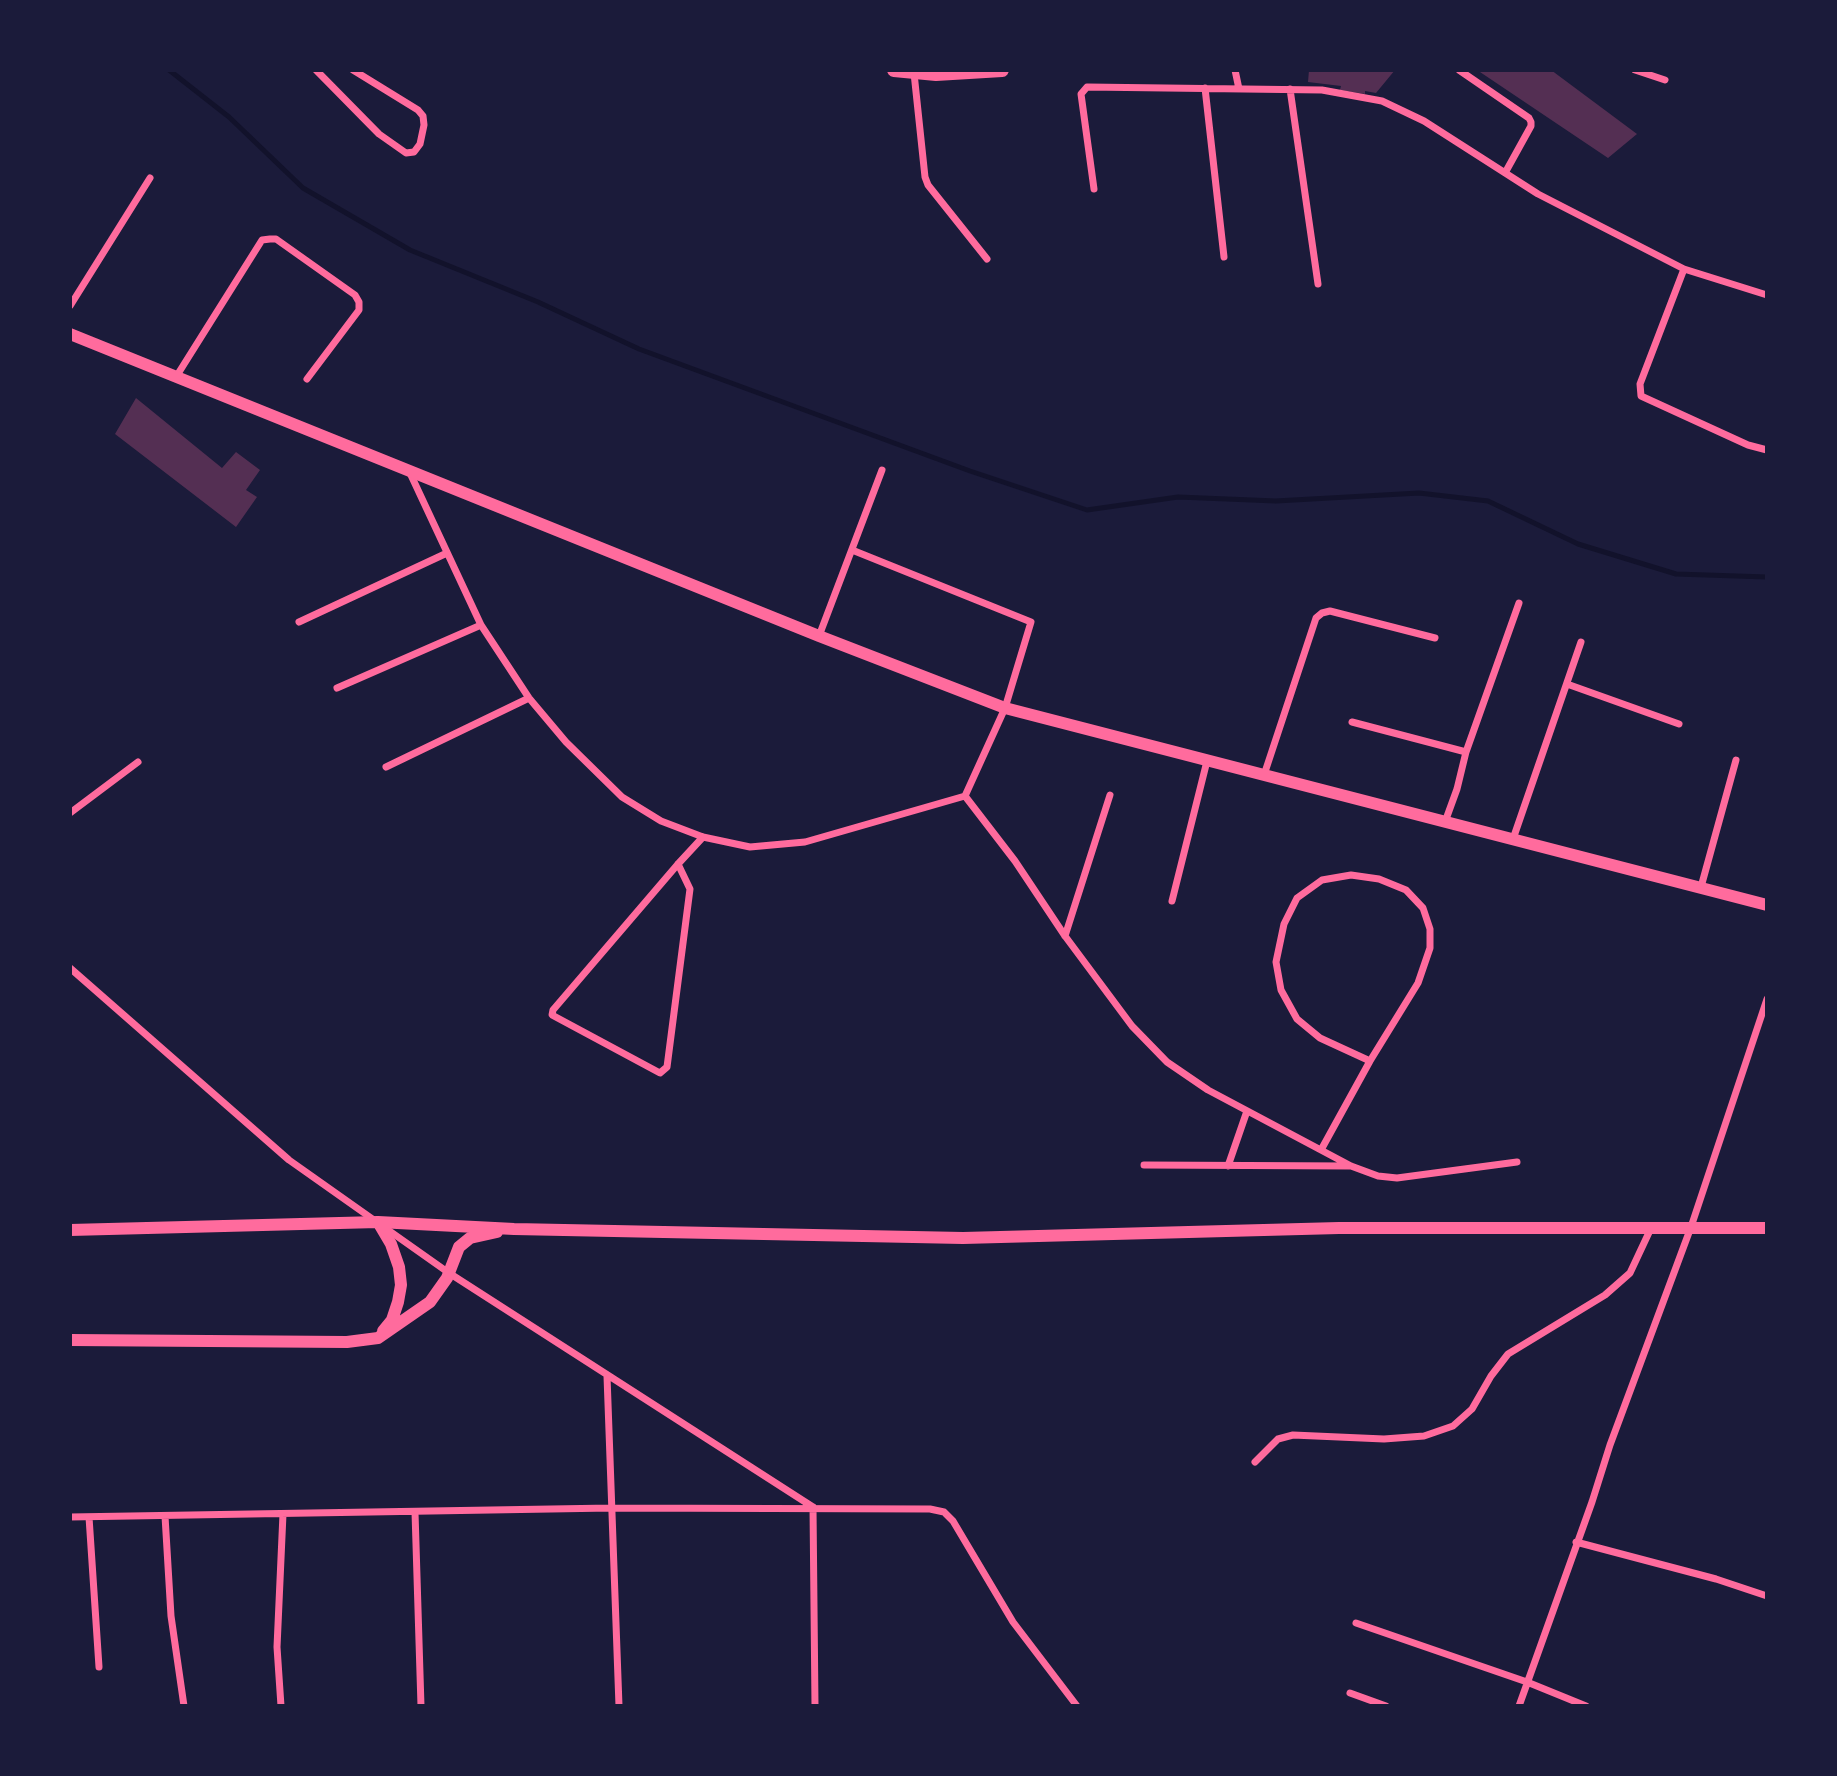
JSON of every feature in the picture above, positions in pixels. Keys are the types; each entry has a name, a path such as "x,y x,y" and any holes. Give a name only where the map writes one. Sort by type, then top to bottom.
{"main road":[{"path":"894,70 936,74 1002,70"}],"street":[{"path":"316,70 379,134 406,153 414,152 420,144 423,116 418,110 354,70"},
{"path":"1235,70 1239,89"},
{"path":"1459,70 1531,122 1531,127 1505,173"},
{"path":"1635,70 1665,80"},
{"path":"914,72 928,185 987,259"},
{"path":"1094,189 1081,94 1087,87 1322,90 1382,101 1424,121 1538,194 1684,269 1767,295"},
{"path":"1205,88 1224,257"},
{"path":"1290,89 1318,284"},
{"path":"70,306 150,178"},
{"path":"176,377 262,240 276,239 355,295 359,302 359,310 307,379"},
{"path":"1684,269 1640,384 1641,396 1748,445 1767,450"},
{"path":"70,285 81,289"},
{"path":"70,334 410,473 1005,708 1767,905"},
{"path":"819,636 882,470"},
{"path":"410,473 481,625 529,698 566,741 622,797 661,821 703,837 750,846 805,842 965,796 1005,708 1031,622 852,550"},
{"path":"299,622 447,553"},
{"path":"1445,822 1466,752 1519,603"},
{"path":"1264,776 1316,618 1322,613 1330,611 1435,638"},
{"path":"337,688 481,625"},
{"path":"1513,839 1581,642"},
{"path":"1567,684 1679,724"},
{"path":"386,767 529,698"},
{"path":"1352,722 1466,752"},
{"path":"1702,887 1736,760"},
{"path":"1172,901 1207,761"},
{"path":"70,813 138,762"},
{"path":"1065,936 1110,795"},
{"path":"965,796 1015,861 1065,936 1132,1026 1167,1062 1208,1090 1351,1166 1378,1176 1397,1178 1517,1162"},
{"path":"678,864 690,889 667,1067 660,1073 552,1015 553,1010 678,864 703,837"},
{"path":"1321,1150 1370,1061 1418,983 1430,948 1430,929 1423,908 1406,890 1379,879 1351,875 1322,880 1297,898 1284,924 1276,962 1281,990 1297,1019 1320,1038 1370,1061"},
{"path":"70,968 289,1160 449,1273 813,1507"},
{"path":"1519,1706 1610,1445 1691,1227 1767,999"},
{"path":"1228,1166 1247,1111"},
{"path":"1144,1165 1351,1166"},
{"path":"378,1222 391,1244 399,1267 401,1285 392,1320 378,1338"},
{"path":"70,1230 378,1222 514,1229 963,1238 1339,1228 1767,1228"},
{"path":"1255,1462 1278,1439 1293,1435 1384,1439 1424,1436 1453,1426 1472,1409 1491,1376 1508,1354 1605,1295 1630,1273 1652,1226"},
{"path":"70,1340 347,1342 378,1338 430,1302 449,1273 459,1247 470,1238 514,1229"},
{"path":"607,1376 620,1706"},
{"path":"813,1507 815,1706"},
{"path":"70,1517 611,1508 930,1508 944,1512 953,1521 1013,1622 1077,1706"},
{"path":"415,1512 421,1706"},
{"path":"281,1706 277,1647 282,1514"},
{"path":"165,1516 171,1616 184,1706"},
{"path":"89,1517 99,1667"},
{"path":"1576,1542 1716,1579 1767,1596"},
{"path":"1356,1623 1527,1682 1587,1706"},
{"path":"1350,1693 1386,1706"}],"building":[{"path":"1309,70 1395,70 1376,93 1365,91 1365,94 1340,90 1341,86 1308,82"},
{"path":"1477,70 1551,70 1637,134 1608,158"},
{"path":"136,398 222,468 236,452 260,470 246,490 257,497 236,527 115,434"}],"waterway":[{"path":"169,70 229,117 303,188 410,250 538,302 639,349 970,471 1087,510 1178,497 1276,501 1419,493 1488,501 1578,544 1676,574 1767,577"}]}
